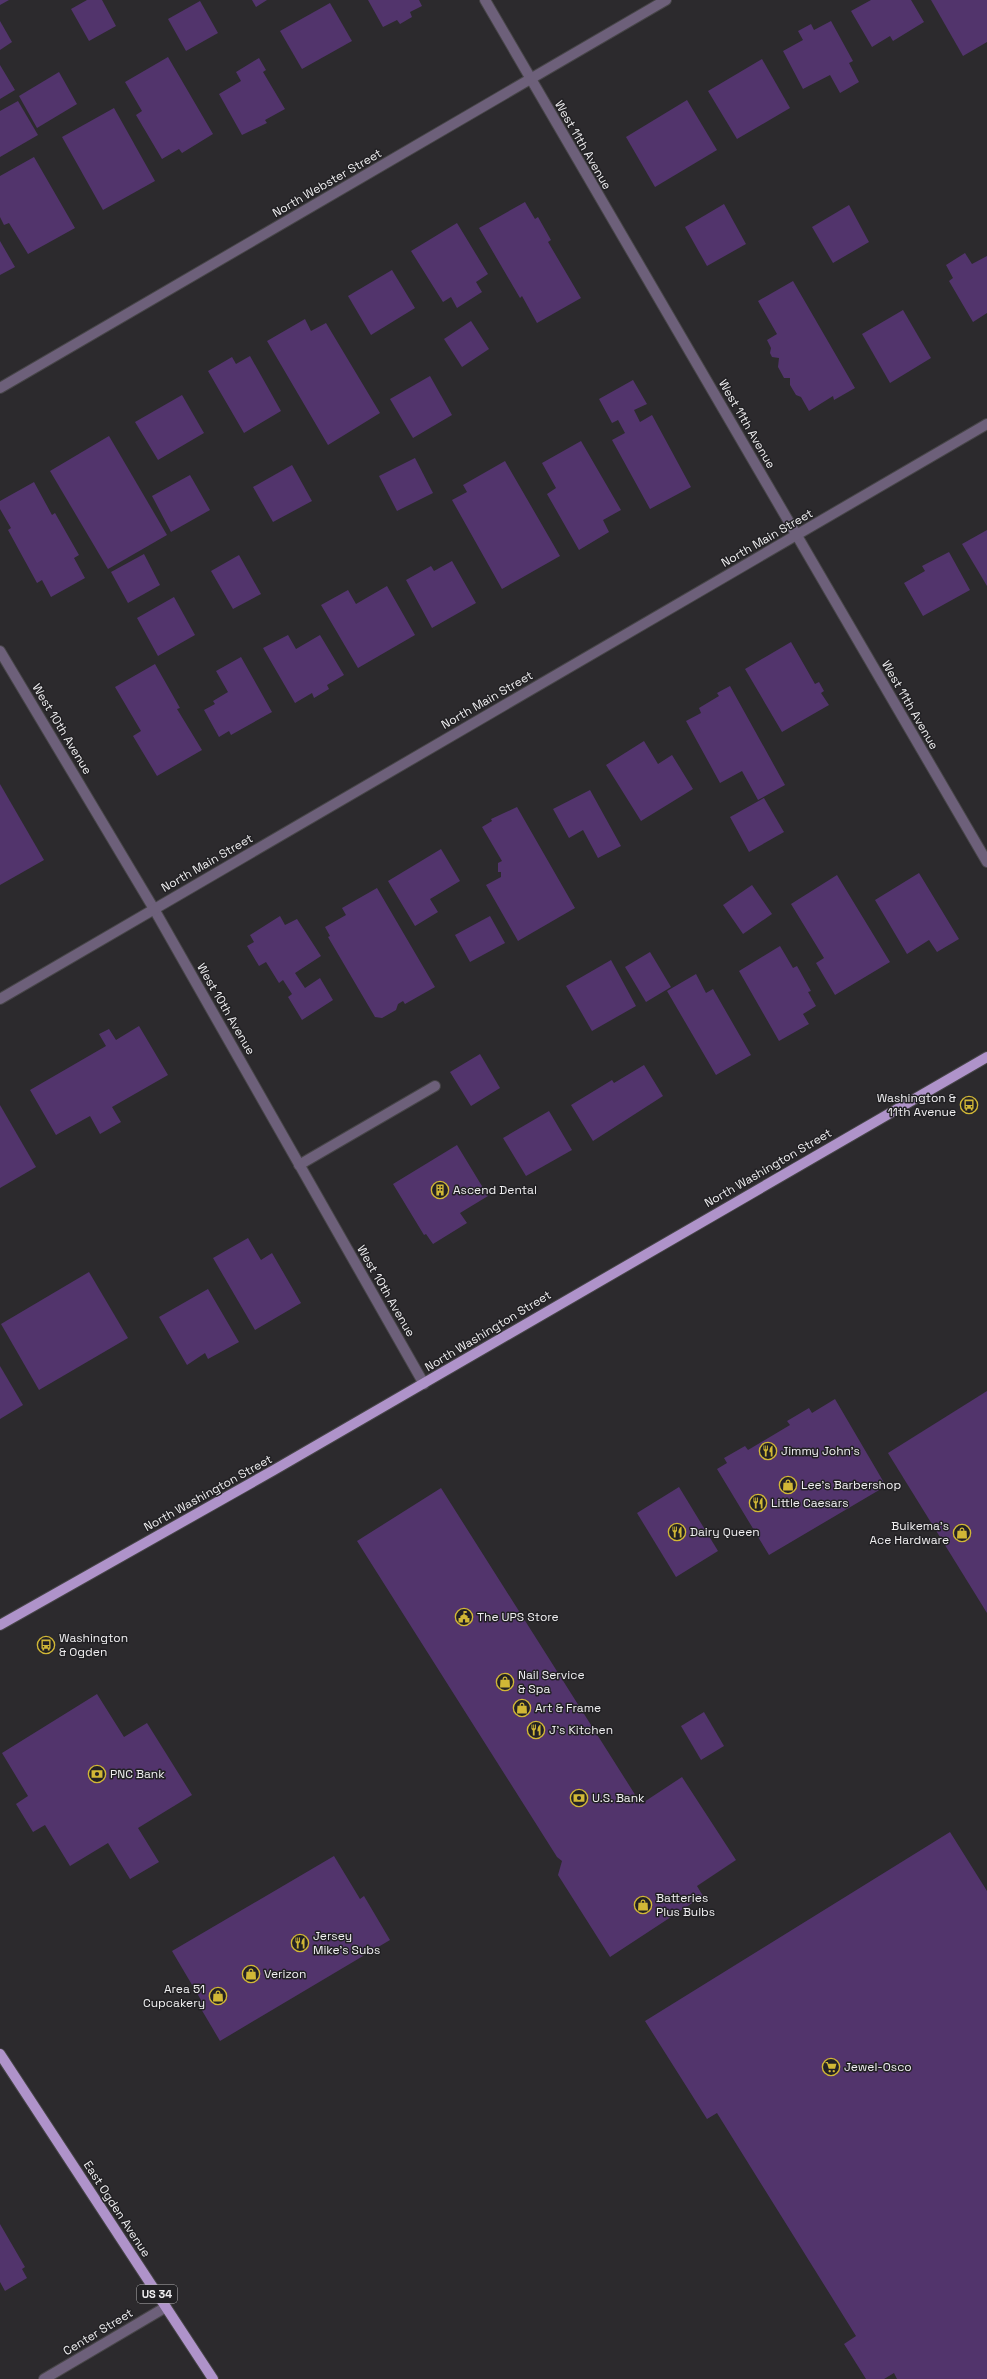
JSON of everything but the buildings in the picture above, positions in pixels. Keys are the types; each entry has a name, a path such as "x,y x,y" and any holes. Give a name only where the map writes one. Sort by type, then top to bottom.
{"main road":[{"name":"North Washington Street","path":"0,1625 424,1384 987,1056"},
{"name":"East Ogden Avenue","path":"0,2054 213,2379"}],"street":[{"name":"West 11th Avenue","path":"485,0 530,80 798,535 987,862"},
{"name":"North Webster Street","path":"0,388 666,0"},
{"name":"North Main Street","path":"0,999 987,424"},
{"name":"West 10th Avenue","path":"0,651 154,909 424,1384"},
{"path":"299,1165 435,1086"},
{"name":"Center Street","path":"44,2379 166,2307"}],"place":[{"name":"Washington & 11th Avenue","path":"969,1105"},
{"name":"Ascend Dental","path":"440,1190"},
{"name":"Jimmy John's","path":"768,1451"},
{"name":"Lee's Barbershop","path":"788,1485"},
{"name":"Little Caesars","path":"758,1503"},
{"name":"Dairy Queen","path":"677,1532"},
{"name":"Buikema's Ace Hardware","path":"962,1533"},
{"name":"The UPS Store","path":"464,1617"},
{"name":"Washington & Ogden","path":"46,1645"},
{"name":"Nail Service & Spa","path":"505,1682"},
{"name":"Art & Frame","path":"522,1708"},
{"name":"J's Kitchen","path":"536,1730"},
{"name":"PNC Bank","path":"97,1774"},
{"name":"U.S. Bank","path":"579,1798"},
{"name":"Batteries Plus Bulbs","path":"643,1905"},
{"name":"Jersey Mike's Subs","path":"300,1943"},
{"name":"Verizon","path":"251,1974"},
{"name":"Area 51 Cupcakery","path":"218,1996"},
{"name":"Jewel-Osco","path":"831,2067"}]}
